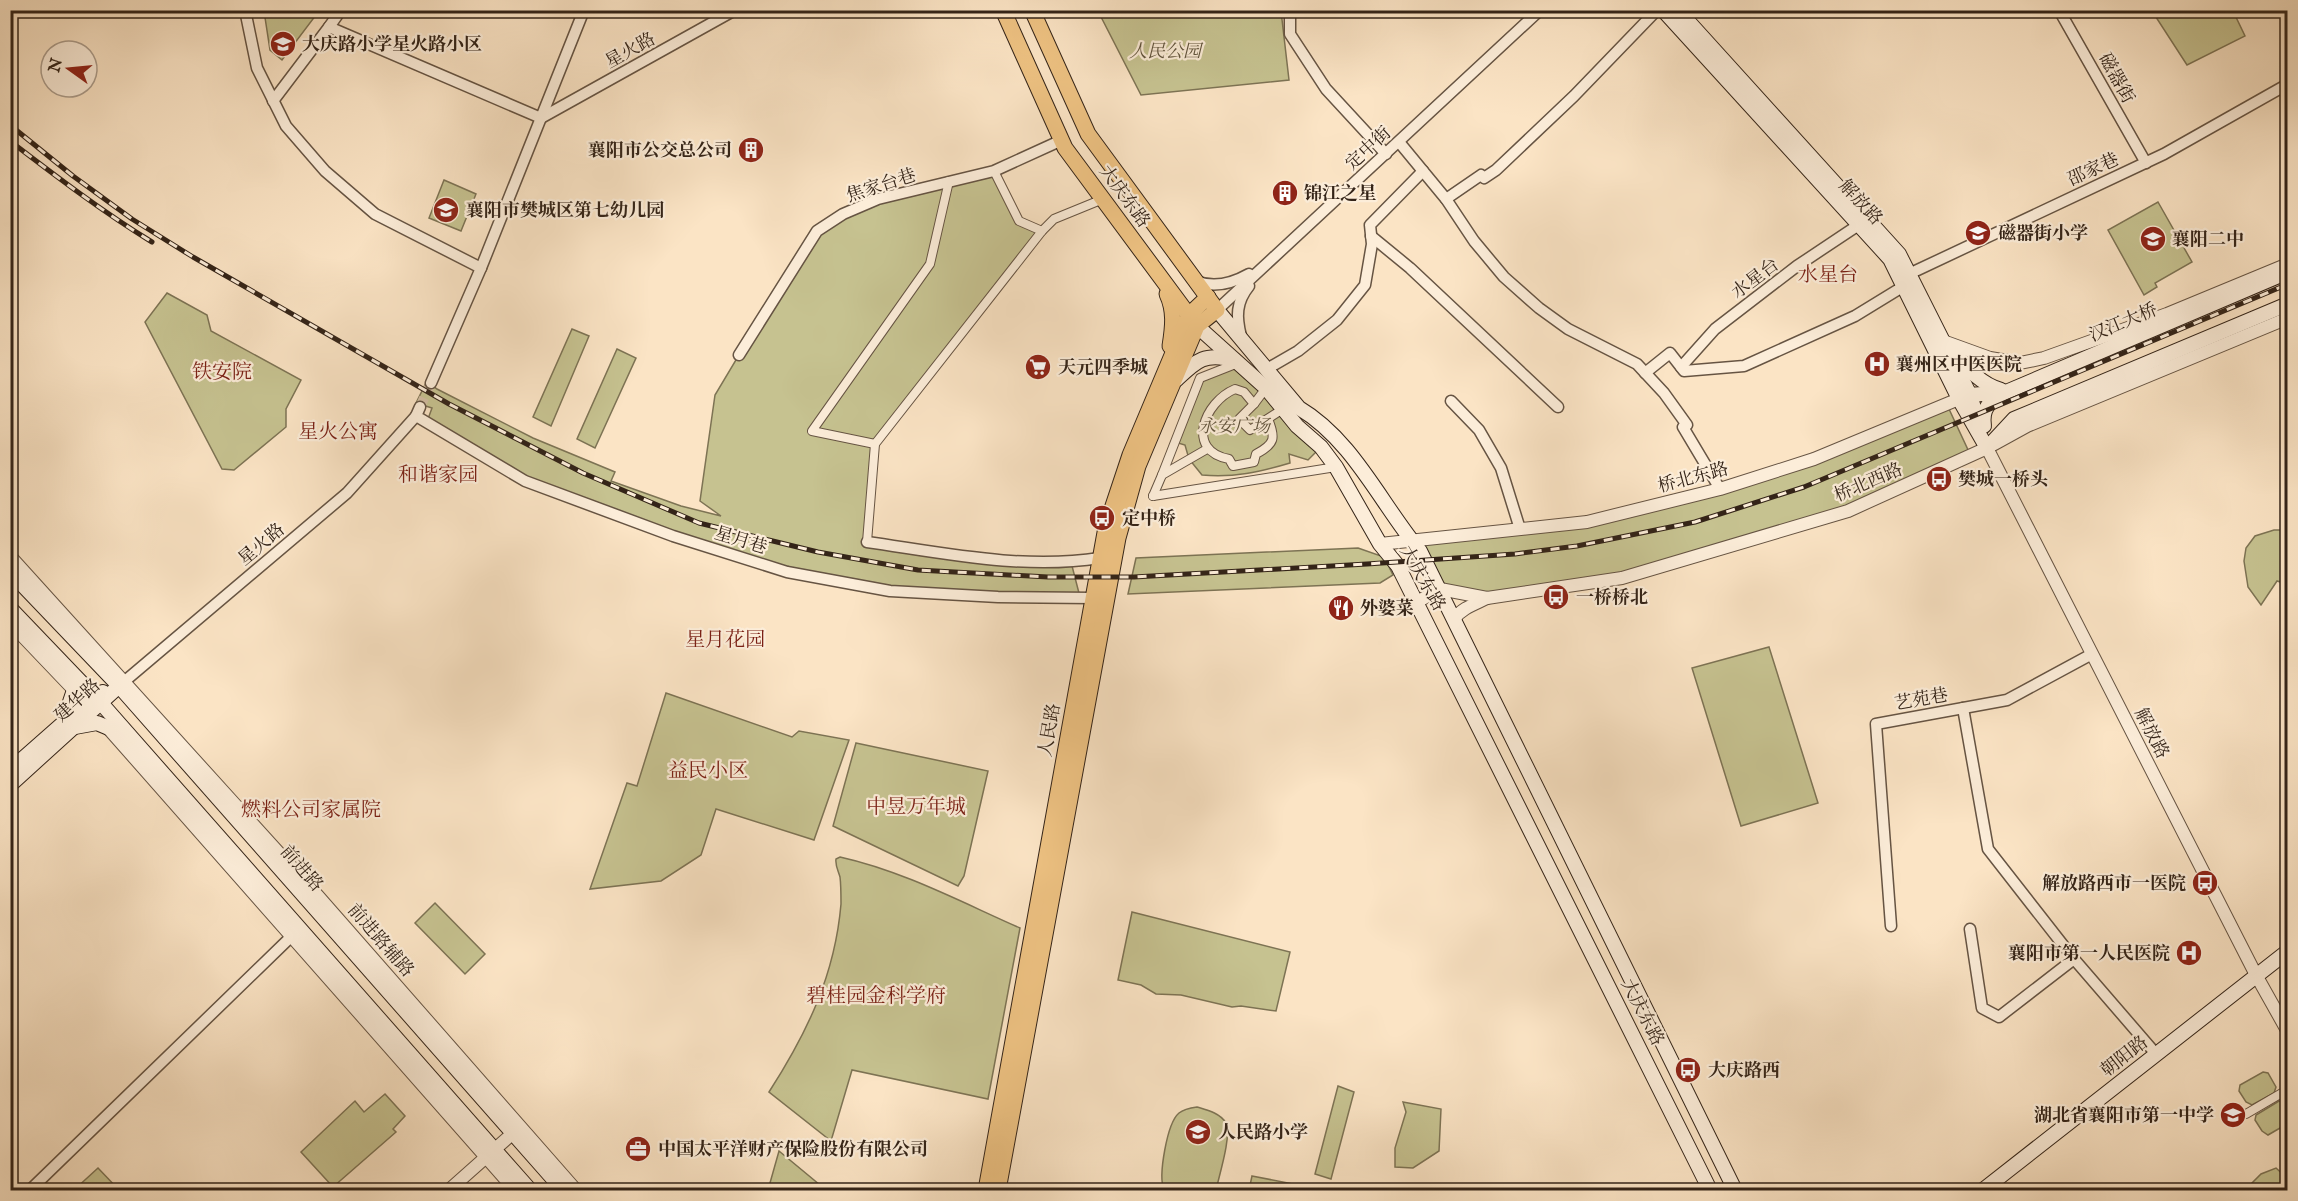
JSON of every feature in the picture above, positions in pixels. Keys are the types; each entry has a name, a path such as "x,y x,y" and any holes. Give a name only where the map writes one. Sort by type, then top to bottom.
{"main road":[{"name":"大庆东路","path":"1003,10 1065,148 1193,320 1266,388 1297,426 1321,447 1336,467 1380,544 1398,566 1710,1191"},
{"name":"大庆东路","path":"1032,10 1088,134 1213,304 1299,408 1314,416 1352,457 1420,551 1735,1191"},
{"name":"解放路","path":"1663,10 1890,259 1906,280 1943,341 1964,397"},
{"name":"解放路","path":"1678,10 1899,254 1906,280 1987,448"},
{"path":"1157,272 1173,306 1170,376"},
{"name":"汉江大桥","path":"1964,397 2006,392 2288,272"},
{"name":"人民路","path":"998,1191 1118,538 1138,466 1170,376 1193,320 1213,304"},
{"path":"1987,448 2014,419 2288,304"},
{"path":"1943,341 1980,380 2006,392"},
{"path":"1170,376 1198,360 1222,357 1239,362"},
{"name":"人民路","path":"986,1191 1106,528 1130,456 1170,376"},
{"path":"1987,448 1982,416 1991,400 2006,392"},
{"name":"前进路","path":"10,572 122,684 563,1191"},
{"path":"10,608 63,663 93,703 133,739 295,932 490,1154 530,1191"},
{"path":"63,663 72,679 74,690 68,725 97,723 133,739"},
{"name":"建华路","path":"10,770 93,703 122,684"},
{"name":"建华路","path":"10,785 68,725"},
{"name":"朝阳路","path":"1983,1191 2288,951"}],"street":[{"path":"245,10 257,69 286,126 325,171 375,214 481,268"},
{"path":"273,101 341,10"},
{"path":"430,383 481,268 584,10"},
{"name":"星火路","path":"541,118 735,10"},
{"path":"1290,10 1290,34 1326,89 1386,154"},
{"name":"定中街","path":"1213,304 1270,261 1540,10"},
{"path":"1446,199 1481,175 1484,178 1496,170 1574,96 1657,10"},
{"name":"磁器街","path":"2059,10 2146,163"},
{"path":"329,27 541,118"},
{"name":"邵家巷","path":"1645,373 1670,353 1684,371 1744,366 1855,316 1906,280 2146,163 2288,84"},
{"name":"焦家台巷","path":"739,355 816,231 843,214 878,199 994,171 1062,140"},
{"path":"1399,142 1446,199 1474,241 1504,277 1539,308 1568,329 1637,364 1664,393 1687,424 1683,427 1720,489"},
{"path":"994,171 1019,221 1042,231"},
{"path":"1267,369 1298,351 1337,320 1365,285 1372,244 1370,225 1423,171"},
{"path":"875,444 812,430 930,264 949,181"},
{"path":"1100,558 1076,562 1010,561 867,542 875,444 1042,231 1054,219 1103,199"},
{"name":"水星台","path":"1681,367 1715,329 1797,266 1857,225"},
{"path":"1371,236 1410,268 1558,407"},
{"path":"1196,281 1206,285 1234,283 1270,261"},
{"path":"1242,339 1236,318 1241,296 1270,261"},
{"path":"1943,341 1990,358 2020,363 2044,358 2167,314 2288,264"},
{"name":"桥北西路","path":"1440,589 1487,598 1622,578 1848,512 1987,448 2027,426 2288,318"},
{"path":"1239,362 1200,378 1153,496 1336,467"},
{"path":"1266,388 1239,418 1250,430 1283,409"},
{"path":"1254,404 1244,393 1235,389 1226,393 1215,404 1206,419 1203,435 1206,449 1217,457 1229,459 1233,466 1254,462 1256,454 1267,448 1272,441 1274,432 1268,419"},
{"name":"桥北东路","path":"1380,544 1587,522 1720,489 1814,459 1964,397"},
{"path":"1451,401 1479,430 1501,468 1520,529"},
{"name":"星火路","path":"122,684 347,493 418,412"},
{"name":"星月巷","path":"418,412 525,481 673,536 788,572 890,591 998,597 1093,598"},
{"name":"解放路","path":"1987,448 2256,975 2288,1032"},
{"path":"1162,476 1206,449"},
{"name":"前进路辅路","path":"10,556 122,684 310,887 576,1191"},
{"path":"1417,602 1440,589"},
{"path":"1454,619 1459,613 1487,598"},
{"path":"10,623 74,690 93,703 108,728 295,932 30,1191"},
{"name":"艺苑巷","path":"1891,926 1875,724 2007,700 2092,654"},
{"path":"1963,708 1988,849 2074,959 2156,1054"},
{"path":"1970,930 1982,1008 1999,1017 2074,959"},
{"path":"2246,1114 2287,1090"},
{"path":"449,1191 512,1134"},
{"path":"490,1154 515,1191"}],"green space":[{"path":"264,10 319,11 282,60 270,50"},
{"name":"人民公园","path":"1098,11 1281,11 1289,80 1141,95"},
{"path":"2152,11 2233,11 2245,36 2187,65"},
{"path":"994,171 1019,221 1042,231 875,444 867,542 1010,561 1071,562 1080,597 890,591 787,572 526,479 428,419 432,408 416,403 427,381 437,389 533,438 615,472 611,481 681,506 721,516 700,501 715,395 776,293 817,231 878,199"},
{"path":"444,180 476,194 461,231 429,218"},
{"path":"2158,202 2192,262 2155,283 2157,287 2144,295 2108,230"},
{"path":"167,293 207,315 211,331 301,380 286,409 286,427 234,470 222,469 145,322"},
{"path":"572,329 589,336 551,426 533,417"},
{"path":"617,349 636,358 595,448 577,439"},
{"name":"永安广场","path":"1239,362 1321,447 1308,460 1289,454 1290,463 1268,469 1236,475 1202,475 1189,459 1185,445 1175,442 1200,378"},
{"path":"1949,409 1969,452 1851,510 1622,578 1487,598 1440,589 1412,541 1587,522 1720,489"},
{"path":"2274,530 2287,530 2287,584 2277,581 2261,605 2248,587 2244,561 2246,548 2255,536"},
{"path":"1358,548 1384,557 1393,575 1380,583 1128,594 1136,558"},
{"path":"1769,647 1818,803 1741,826 1692,668"},
{"path":"666,693 792,737 799,731 849,740 814,840 716,809 701,855 661,881 590,889 627,783 637,786"},
{"path":"856,743 988,771 964,876 958,886 833,826"},
{"path":"840,857 909,879 1020,928 988,1099 852,1070 831,1141 769,1092 807,1025 826,979 838,930 841,904 840,877 836,865 836,859"},
{"path":"435,903 485,954 465,974 415,923"},
{"path":"1132,912 1290,952 1276,1011 1241,1006 1232,1007 1181,995 1156,994 1141,985 1118,980"},
{"path":"2263,1072 2268,1073 2276,1087 2274,1093 2252,1105 2246,1102 2239,1091 2240,1085"},
{"path":"1338,1086 1354,1092 1331,1179 1315,1174"},
{"path":"385,1094 405,1116 393,1129 396,1132 333,1187 301,1152 355,1101 364,1112"},
{"path":"2279,1101 2284,1102 2287,1109 2287,1124 2268,1135 2262,1131 2255,1120 2256,1115"},
{"path":"1403,1102 1441,1109 1439,1151 1413,1168 1395,1167 1395,1148 1406,1112"},
{"path":"1197,1107 1213,1112 1226,1123 1226,1146 1216,1190 1164,1190 1163,1162 1171,1127 1179,1113"},
{"path":"779,1151 826,1190 768,1190"},
{"path":"98,1168 119,1190 74,1190"},
{"path":"2276,1168 2287,1178 2287,1190 2245,1190 2261,1174"},
{"path":"1252,1176 1314,1188 1314,1190 1249,1190"}],"tunnel":[{"path":"420,407 431,383"}],"railway":[{"path":"10,125 73,176 132,219 193,257 449,404 583,473 699,523 818,552 918,570 1048,577 1134,577 1367,564 1515,554 1577,546 1695,522 1804,487 2288,284"},
{"path":"10,141 98,206 152,242"}],"place":[{"name":"大庆路小学星火路小区","path":"283,44"},
{"name":"襄阳市公交总公司","path":"751,150"},
{"name":"锦江之星","path":"1285,193"},
{"name":"襄阳市樊城区第七幼儿园","path":"446,210"},
{"name":"磁器街小学","path":"1978,233"},
{"name":"襄阳二中","path":"2153,239"},
{"name":"襄州区中医医院","path":"1877,364"},
{"name":"天元四季城","path":"1038,367"},
{"name":"樊城一桥头","path":"1939,479"},
{"name":"定中桥","path":"1102,518"},
{"name":"一桥桥北","path":"1556,597"},
{"name":"外婆菜","path":"1341,608"},
{"name":"解放路西市一医院","path":"2205,883"},
{"name":"襄阳市第一人民医院","path":"2189,953"},
{"name":"大庆路西","path":"1688,1070"},
{"name":"湖北省襄阳市第一中学","path":"2233,1115"},
{"name":"人民路小学","path":"1198,1132"},
{"name":"中国太平洋财产保险股份有限公司","path":"638,1149"}],"district":[{"name":"水星台","path":"1828,274"},
{"name":"铁安院","path":"222,371"},
{"name":"星火公寓","path":"338,431"},
{"name":"和谐家园","path":"438,474"},
{"name":"星月花园","path":"725,639"},
{"name":"益民小区","path":"708,770"},
{"name":"中昱万年城","path":"916,806"},
{"name":"燃料公司家属院","path":"311,809"},
{"name":"碧桂园金科学府","path":"876,995"}]}
